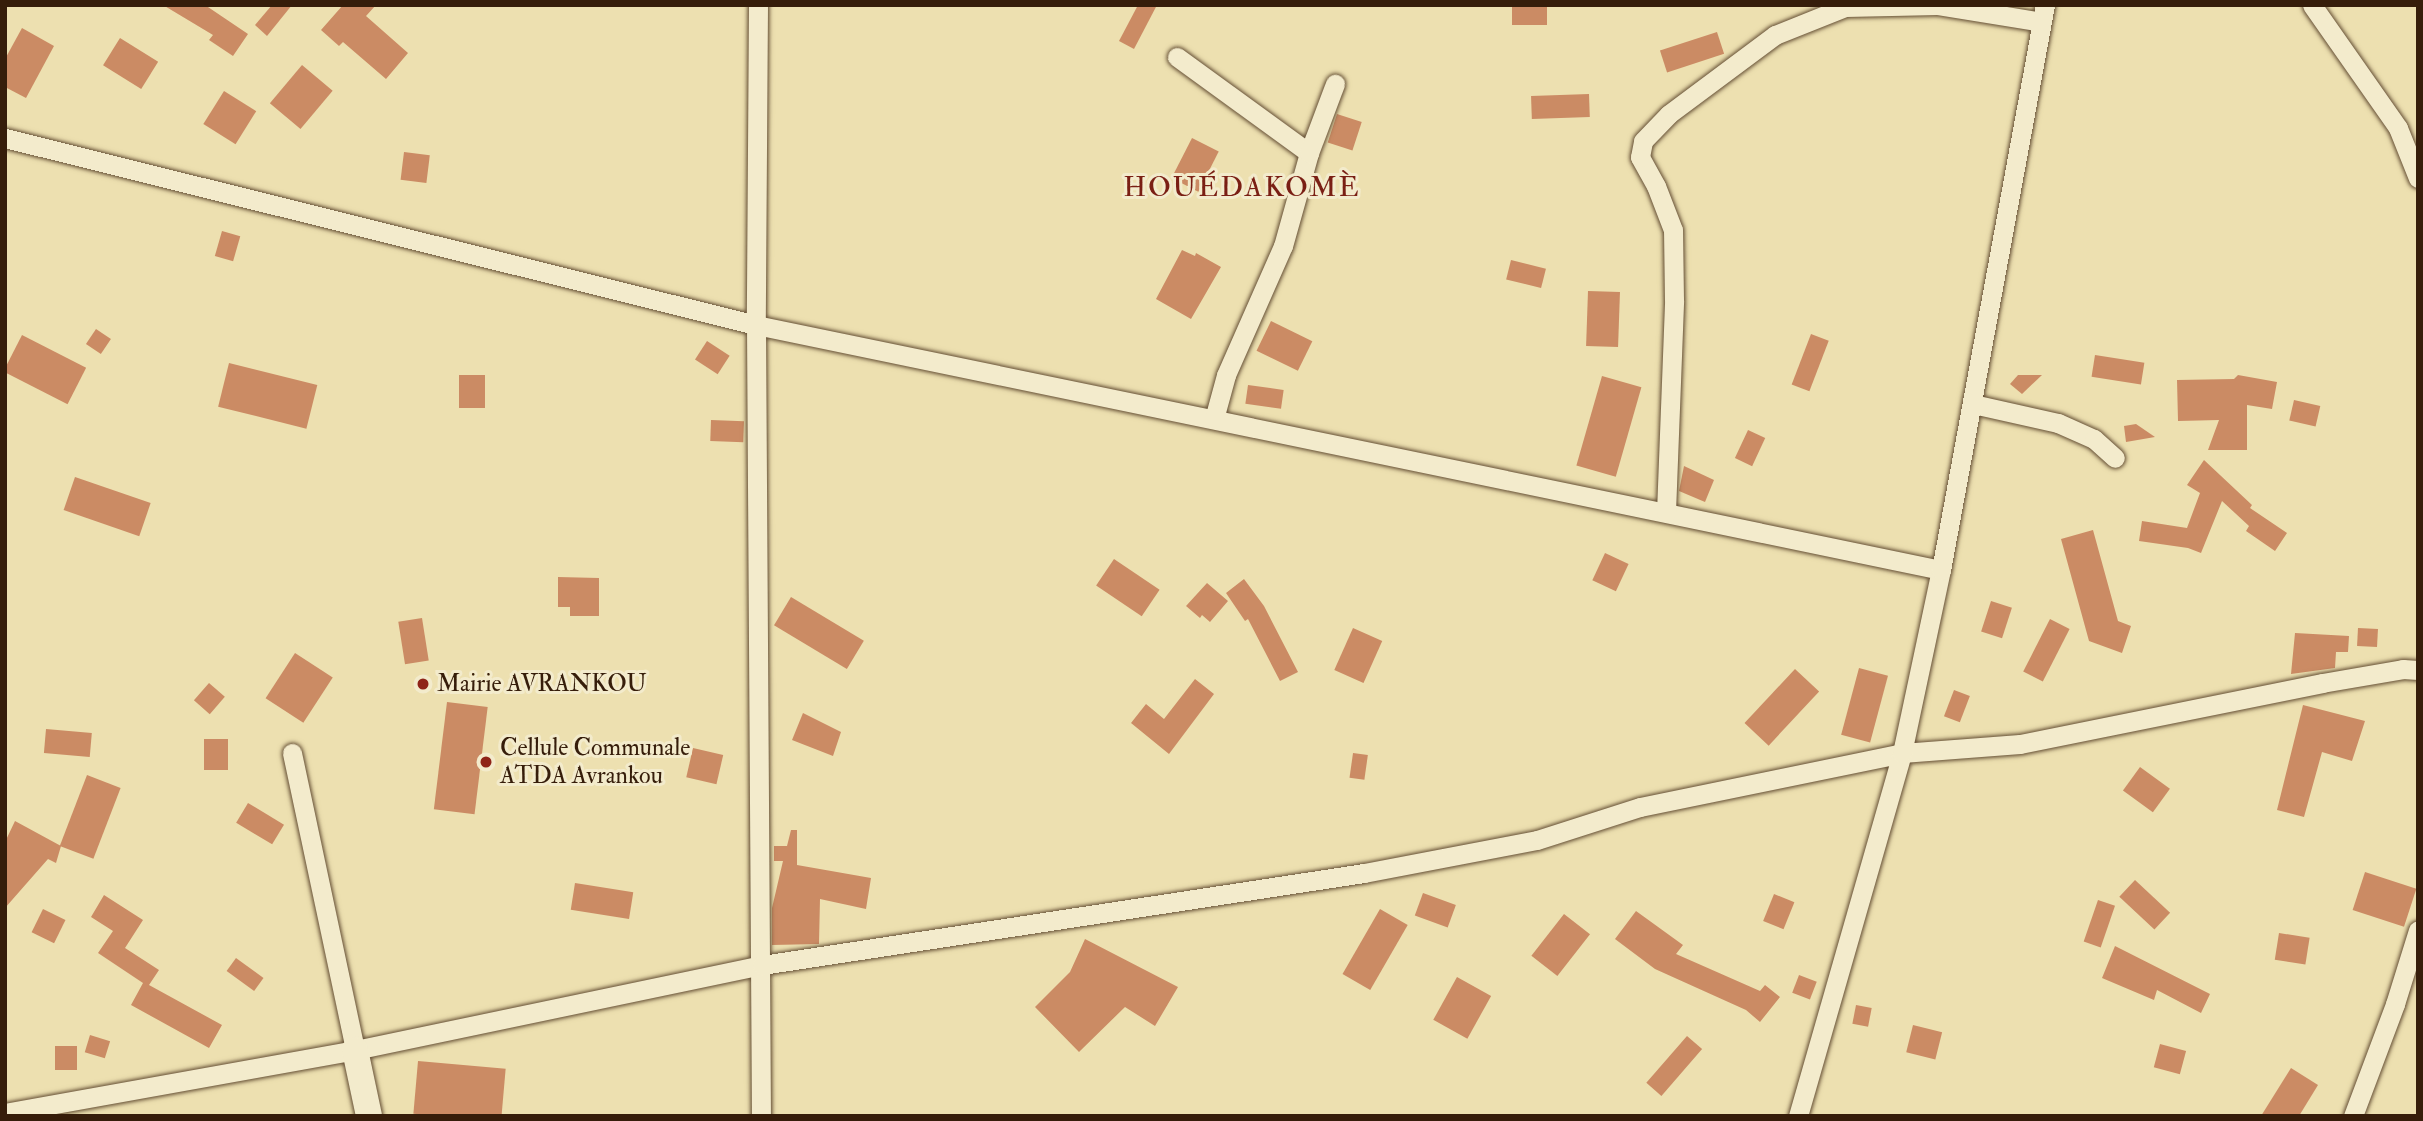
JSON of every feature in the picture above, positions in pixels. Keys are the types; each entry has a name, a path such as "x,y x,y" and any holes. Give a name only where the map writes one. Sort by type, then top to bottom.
{"street":[{"path":"758,5 756,325 761,1116"},
{"path":"1666,512 1674,300 1673,230 1656,186 1640,157 1643,141 1669,114 1775,35 1844,7 1938,5 2044,14 1973,404 1902,753 1798,1116"},
{"path":"2312,5 2398,128 2418,178"},
{"path":"1177,57 1309,153"},
{"path":"1214,419 1226,374 1283,246 1309,153 1335,83"},
{"path":"5,138 756,325 1941,570"},
{"path":"1973,404 2058,423 2094,439 2115,458"},
{"path":"5,1114 355,1051 762,965 1364,873 1537,840 1640,807 1902,753 2020,744 2322,683 2403,669 2418,670"},
{"path":"292,752 369,1116"},
{"path":"2353,1116 2395,1004 2418,930"}],"building":[{"path":"163,5 205,5 248,34 233,56 209,40 213,35"},
{"path":"272,5 292,5 267,36 255,25"},
{"path":"343,5 376,5 366,16 408,53 386,79 343,42 339,46 321,30"},
{"path":"1138,5 1157,5 1134,49 1119,41"},
{"path":"1512,5 1547,5 1547,25 1512,25"},
{"path":"22,28 54,46 26,98 5,87 5,59"},
{"path":"1717,32 1724,54 1667,72 1660,51"},
{"path":"120,38 158,62 141,89 103,65"},
{"path":"302,65 333,91 301,129 270,103"},
{"path":"224,91 256,111 236,144 203,124"},
{"path":"1589,94 1590,117 1532,119 1531,96"},
{"path":"1337,114 1362,122 1352,151 1328,143"},
{"path":"1192,138 1219,152 1198,192 1172,178"},
{"path":"404,152 430,155 426,183 401,180"},
{"path":"222,231 240,236 233,261 215,256"},
{"path":"1182,250 1195,256 1196,253 1221,267 1191,319 1156,299"},
{"path":"1511,260 1546,269 1541,288 1506,279"},
{"path":"1588,291 1620,292 1618,347 1586,346"},
{"path":"1271,321 1312,341 1298,371 1257,351"},
{"path":"96,329 111,339 101,354 86,344"},
{"path":"1811,334 1829,341 1809,391 1792,384"},
{"path":"22,335 86,368 68,404 5,372"},
{"path":"707,341 730,356 718,374 695,359"},
{"path":"2095,355 2144,363 2141,385 2092,377"},
{"path":"229,363 317,385 306,429 218,407"},
{"path":"459,375 485,375 485,408 459,408"},
{"path":"2018,375 2042,375 2022,394 2010,384"},
{"path":"2238,375 2277,382 2272,409 2247,405 2247,450 2208,450 2219,420 2178,421 2177,380 2234,379"},
{"path":"1602,376 1641,387 1616,477 1576,465"},
{"path":"1248,385 1284,390 1281,409 1245,404"},
{"path":"2294,400 2320,406 2316,427 2289,420"},
{"path":"711,420 744,421 743,442 710,441"},
{"path":"2136,424 2155,437 2126,442 2124,426"},
{"path":"1748,430 1765,438 1752,466 1735,458"},
{"path":"2204,460 2252,505 2250,508 2287,533 2275,551 2246,531 2249,526 2222,501 2201,553 2188,548 2139,541 2142,521 2187,528 2200,493 2187,485"},
{"path":"1684,466 1714,480 1705,502 1679,491"},
{"path":"75,477 151,503 139,536 64,510"},
{"path":"2093,530 2118,621 2131,626 2122,653 2089,641 2061,539"},
{"path":"1605,553 1629,564 1616,591 1592,580"},
{"path":"1114,559 1160,590 1142,616 1096,586"},
{"path":"558,577 599,578 599,616 570,616 570,607 558,607"},
{"path":"1244,579 1264,606 1298,672 1280,681 1248,619 1245,621 1226,593"},
{"path":"1207,583 1228,601 1210,622 1202,615 1200,618 1186,606"},
{"path":"791,597 864,641 847,669 774,625"},
{"path":"1991,601 2012,608 2002,638 1981,631"},
{"path":"422,618 429,660 405,664 398,622"},
{"path":"2050,619 2070,629 2043,682 2023,672"},
{"path":"1353,628 1382,641 1364,683 1334,670"},
{"path":"2358,628 2378,629 2377,647 2357,646"},
{"path":"2295,633 2349,636 2348,652 2336,652 2335,668 2291,674"},
{"path":"295,653 333,678 303,723 266,698"},
{"path":"1859,668 1888,676 1870,742 1841,735"},
{"path":"1795,669 1819,692 1769,746 1745,723"},
{"path":"1195,679 1214,694 1169,754 1131,723 1146,704 1164,719"},
{"path":"209,683 225,697 210,714 194,700"},
{"path":"1954,690 1970,696 1960,722 1944,716"},
{"path":"447,702 488,707 475,814 434,809"},
{"path":"2303,705 2365,721 2352,761 2322,752 2304,817 2277,810"},
{"path":"803,713 841,732 833,756 792,740"},
{"path":"46,729 92,733 90,757 44,753"},
{"path":"204,739 228,739 228,770 204,770"},
{"path":"693,748 723,755 716,784 686,777"},
{"path":"1353,753 1368,755 1364,780 1350,778"},
{"path":"2140,767 2170,789 2153,812 2123,790"},
{"path":"87,775 121,788 93,859 60,846"},
{"path":"248,803 284,825 272,844 236,823"},
{"path":"15,821 61,846 56,863 48,859 5,908 5,842"},
{"path":"791,830 797,830 797,865 871,878 866,909 820,899 819,944 772,945 772,908 783,861 774,861 774,846 787,846"},
{"path":"2365,872 2416,889 2404,927 2353,910"},
{"path":"2135,880 2170,913 2154,930 2119,897"},
{"path":"575,883 633,892 629,919 571,910"},
{"path":"1423,893 1456,905 1448,928 1415,916"},
{"path":"1774,894 1794,902 1784,929 1763,921"},
{"path":"104,895 143,920 125,948 159,970 149,985 222,1025 209,1048 131,1005 143,983 98,953 113,931 91,917"},
{"path":"2098,900 2115,906 2101,947 2084,942"},
{"path":"43,909 65,920 54,943 32,932"},
{"path":"1380,909 1408,925 1370,990 1342,974"},
{"path":"1636,911 1683,945 1676,954 1760,991 1765,985 1780,997 1760,1022 1746,1010 1655,969 1615,939"},
{"path":"1564,914 1590,934 1557,976 1531,956"},
{"path":"2279,933 2310,938 2305,965 2275,960"},
{"path":"1085,939 1178,987 1155,1026 1125,1007 1079,1052 1035,1007 1070,972"},
{"path":"2115,946 2210,994 2201,1013 2157,990 2154,1000 2102,978"},
{"path":"236,958 264,978 254,991 227,971"},
{"path":"1799,975 1817,982 1810,1000 1792,993"},
{"path":"1457,977 1491,996 1467,1039 1433,1020"},
{"path":"1856,1005 1872,1008 1868,1027 1852,1024"},
{"path":"1913,1025 1942,1032 1935,1059 1906,1052"},
{"path":"90,1035 110,1041 105,1058 85,1052"},
{"path":"1687,1036 1702,1049 1661,1096 1646,1083"},
{"path":"2160,1044 2186,1051 2180,1074 2154,1067"},
{"path":"55,1046 77,1046 77,1070 55,1070"},
{"path":"418,1061 506,1069 502,1116 413,1114"},
{"path":"2291,1068 2318,1085 2299,1116 2261,1116"}],"place":[{"name":"Mairie AVRANKOU","path":"423,684"},
{"name":"Cellule Communale ATDA Avrankou","path":"486,762"}],"district":[{"name":"HOUÉDAKOMÈ","path":"1242,188"}]}
